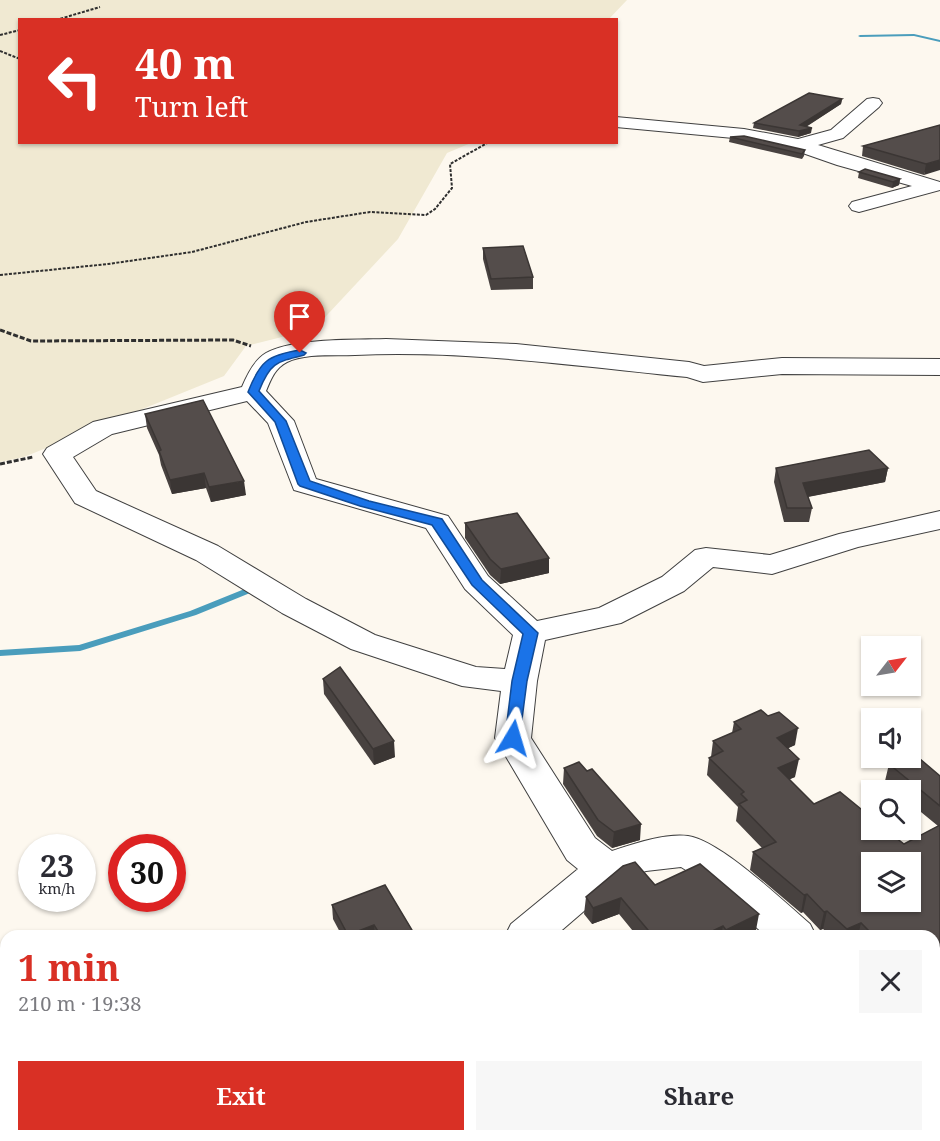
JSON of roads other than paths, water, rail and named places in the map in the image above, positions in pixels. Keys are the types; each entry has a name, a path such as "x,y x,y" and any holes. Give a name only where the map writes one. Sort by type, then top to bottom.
{"street":[{"path":"799,145 837,134 873,104"},
{"path":"618,122 744,134 799,145 843,161 937,185"},
{"path":"859,206 937,185"},
{"path":"254,392 261,372 279,356 391,344 688,370 703,374 782,366 940,367"},
{"path":"254,392 103,428 57,454 85,497 207,553 294,606 363,642 474,678 520,681"},
{"path":"254,392 280,421 304,484 437,522 476,582 530,633"},
{"path":"530,633 609,616 674,584 706,557 772,565 850,540 940,520"},
{"path":"530,633 520,681 513,738 582,849 606,869"},
{"path":"542,930 606,869 644,856 687,851 719,871 788,930"}],"waterway":[{"path":"860,36 914,35 940,41"},
{"path":"0,653 80,648 193,613 247,591"}]}
